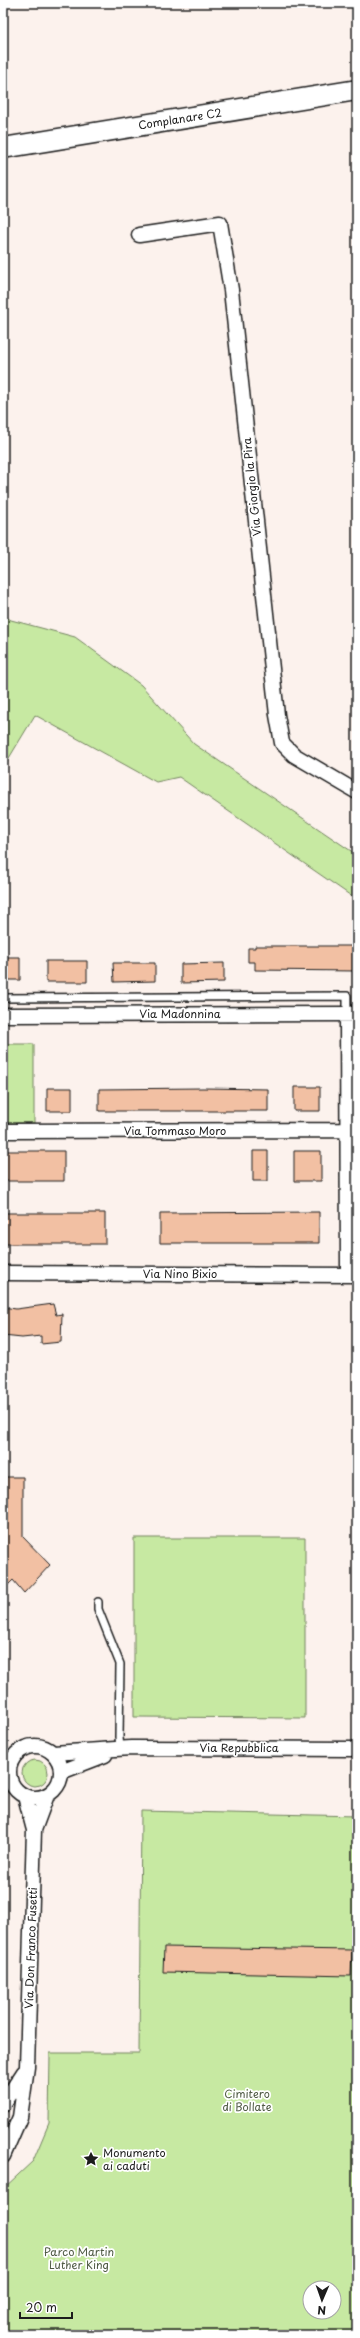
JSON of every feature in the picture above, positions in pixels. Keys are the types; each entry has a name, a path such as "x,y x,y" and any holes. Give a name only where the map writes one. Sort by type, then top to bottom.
{"street":[{"name":"Complanare C2","path":"3,148 357,90"},
{"name":"Via Giorgio la Pira","path":"139,235 220,223 231,290 277,715 282,743 294,755 357,792"},
{"name":"Via Madonnina","path":"3,1015 352,1014"},
{"path":"352,1014 347,1130 352,1275"},
{"name":"Via Tommaso Moro","path":"3,1131 347,1130"},
{"name":"Via Nino Bixio","path":"3,1273 352,1275"},
{"path":"38,1746 53,1753 60,1765 61,1772 57,1785 47,1795 40,1797 25,1796 14,1787 6,1771 12,1760 10,1753 38,1746"},
{"name":"Via Repubblica","path":"61,1772 120,1749"},
{"name":"Via Repubblica","path":"53,1753 120,1749 357,1749"},
{"name":"Via Don Franco Fusetti","path":"34,1830 47,1795"},
{"name":"Via Don Franco Fusetti","path":"3,2156 20,2117 27,2066 34,1830 25,1796"},
{"path":"3,2104 27,2066"}],"lane":[{"path":"3,998 347,996 352,1014"},
{"path":"98,1602 98,1610 120,1664 118,1737 120,1749"}],"green space":[{"path":"3,615 11,620 75,637 141,685 194,744 357,855 357,900 179,777 156,782 35,715 3,768"},
{"path":"3,1044 34,1044 34,1123 3,1123"},
{"path":"134,1538 305,1538 305,1718 134,1717"},
{"path":"35,1760 44,1764 48,1773 44,1782 35,1786 26,1782 22,1773 26,1764"},
{"path":"141,1811 357,1816 357,2335 3,2335 3,2189 33,2161 49,2123 50,2053 139,2053"}],"building":[{"path":"255,946 357,946 357,971 255,970 255,962 248,962 248,948 255,948"},
{"path":"3,957 20,957 20,980 3,980"},
{"path":"46,961 87,961 87,982 46,982"},
{"path":"113,963 155,963 155,981 114,982"},
{"path":"224,963 224,982 181,983 181,964"},
{"path":"294,1087 320,1087 320,1111 294,1111"},
{"path":"47,1088 72,1088 72,1111 47,1111"},
{"path":"99,1089 268,1089 268,1111 99,1111"},
{"path":"3,1151 64,1151 64,1181 3,1181"},
{"path":"253,1151 268,1151 268,1181 253,1181"},
{"path":"294,1151 321,1151 321,1181 294,1181"},
{"path":"319,1212 319,1243 160,1243 160,1213"},
{"path":"3,1213 105,1213 105,1244 3,1244"},
{"path":"53,1304 56,1315 62,1314 61,1342 41,1344 41,1336 22,1338 3,1336 3,1307 16,1309"},
{"path":"3,1477 23,1477 23,1537 50,1565 24,1593 13,1580 3,1590"},
{"path":"164,1947 352,1950 351,1976 163,1972"}],"place":[{"name":"Monumento ai caduti","path":"91,2159"}],"park label":[{"name":"Cimitero di Bollate","path":"247,2100"},
{"name":"Parco Martin Luther King","path":"79,2258"}]}
